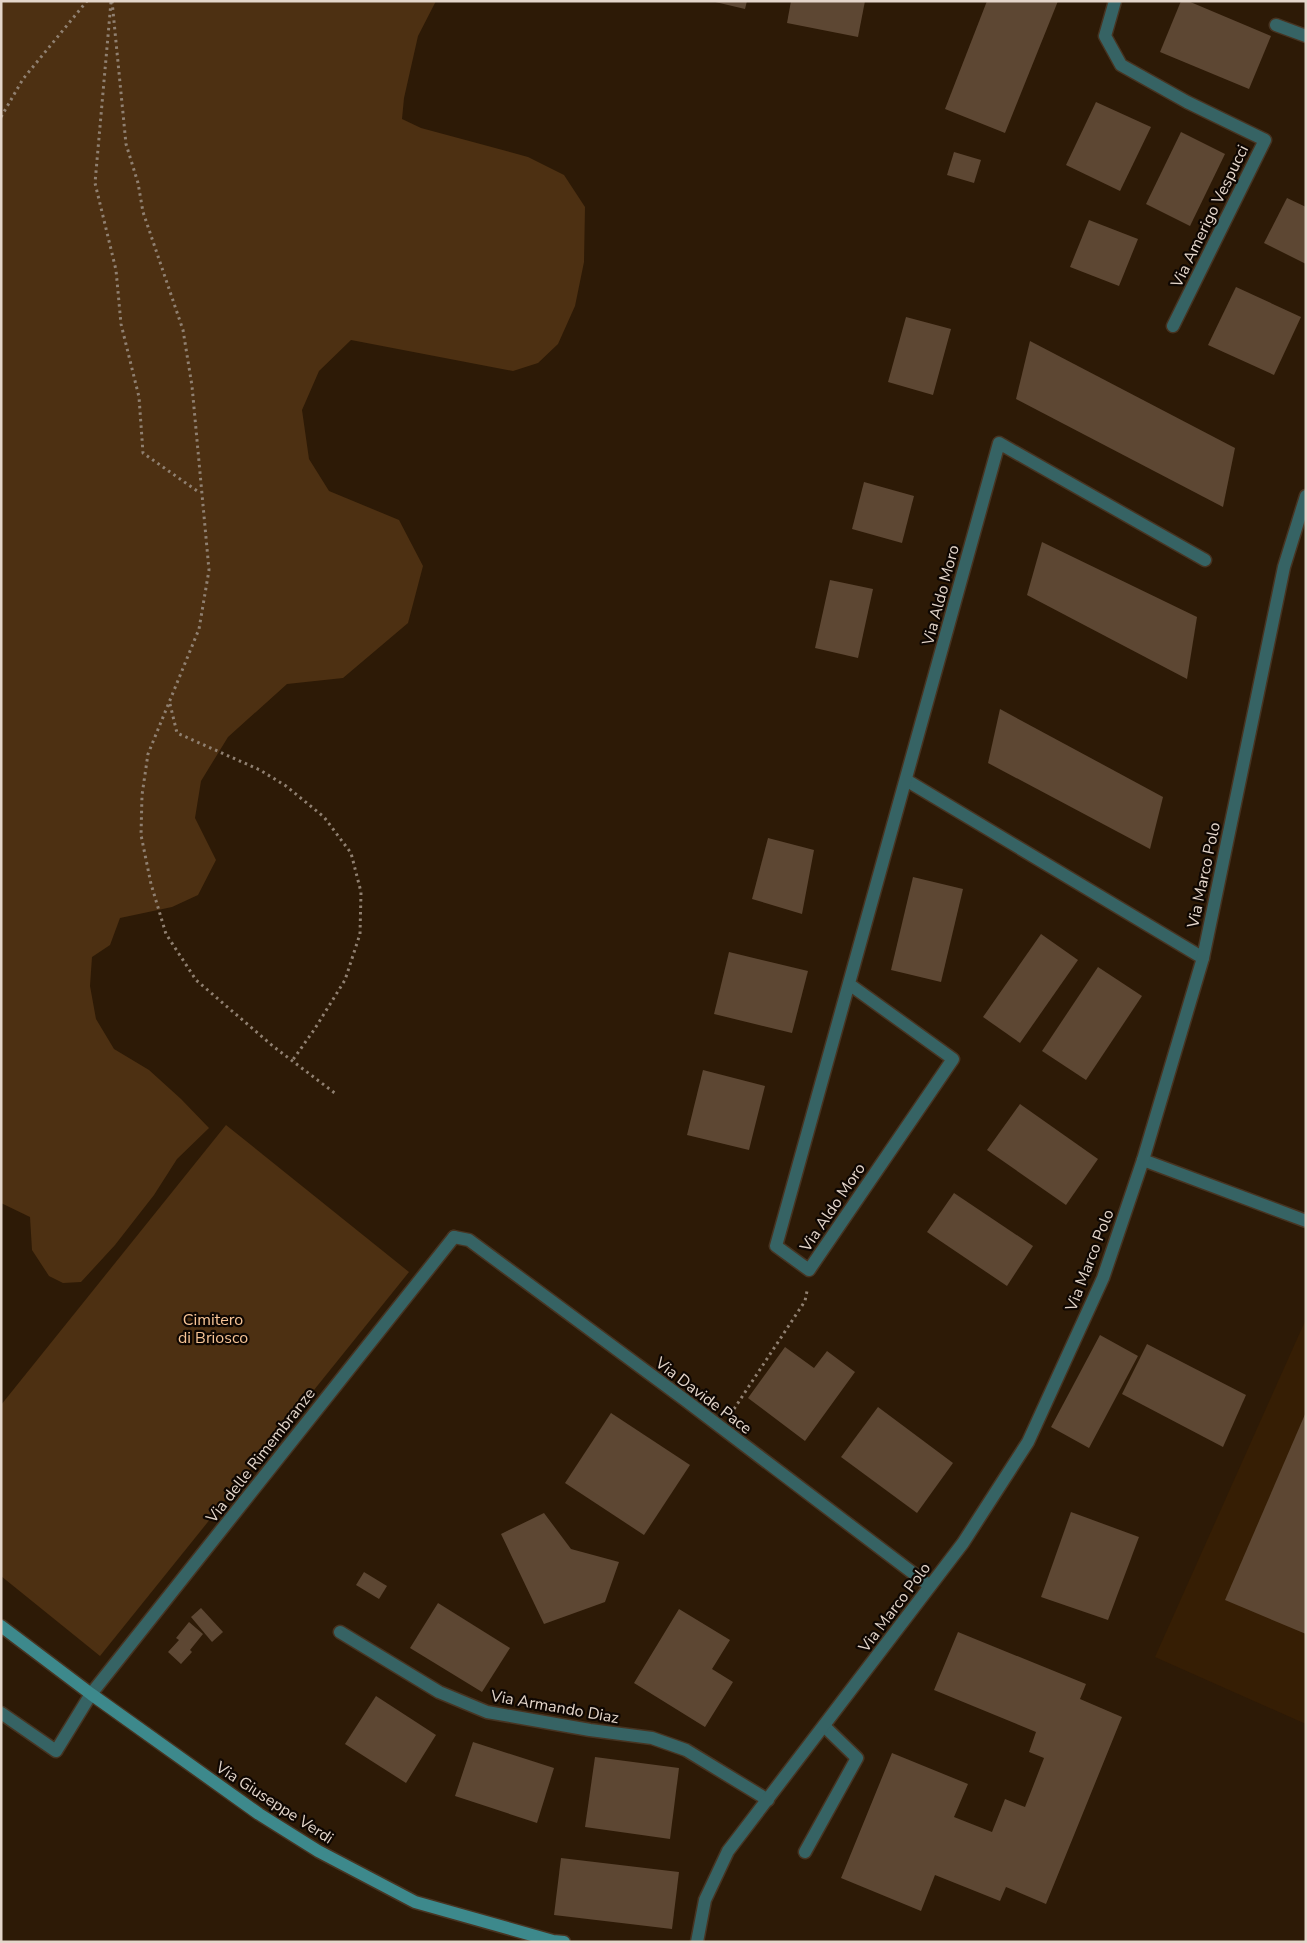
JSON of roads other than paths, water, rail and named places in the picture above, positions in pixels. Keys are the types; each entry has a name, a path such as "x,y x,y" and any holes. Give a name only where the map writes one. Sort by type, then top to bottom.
{"street":[{"name":"Via Amerigo Vespucci","path":"1115,1 1106,36 1121,66 1187,102 1265,140 1173,326"},
{"path":"1276,25 1306,36"},
{"name":"Via Aldo Moro","path":"849,984 953,1059 809,1270 776,1246 999,443 1205,560"},
{"name":"Via Marco Polo","path":"698,1942 705,1900 728,1851 964,1543 1028,1442 1102,1278 1143,1160 1203,958 1284,567 1306,496"},
{"path":"906,780 1203,958"},
{"path":"1143,1160 1306,1221"},
{"name":"Via Davide Pace","path":"454,1237 469,1240 722,1428 930,1586"},
{"name":"Via delle Rimembranze","path":"1,1713 56,1751 91,1694 454,1237"},
{"name":"Via Giuseppe Verdi","path":"1,1626 91,1694 259,1814 335,1860 414,1902 553,1941 564,1942"},
{"name":"Via Armando Diaz","path":"340,1632 439,1692 487,1712 652,1738 686,1750 768,1800"},
{"path":"805,1852 857,1758 824,1726"}],"park label":[{"name":"Cimitero di Briosco","path":"213,1328"}]}
